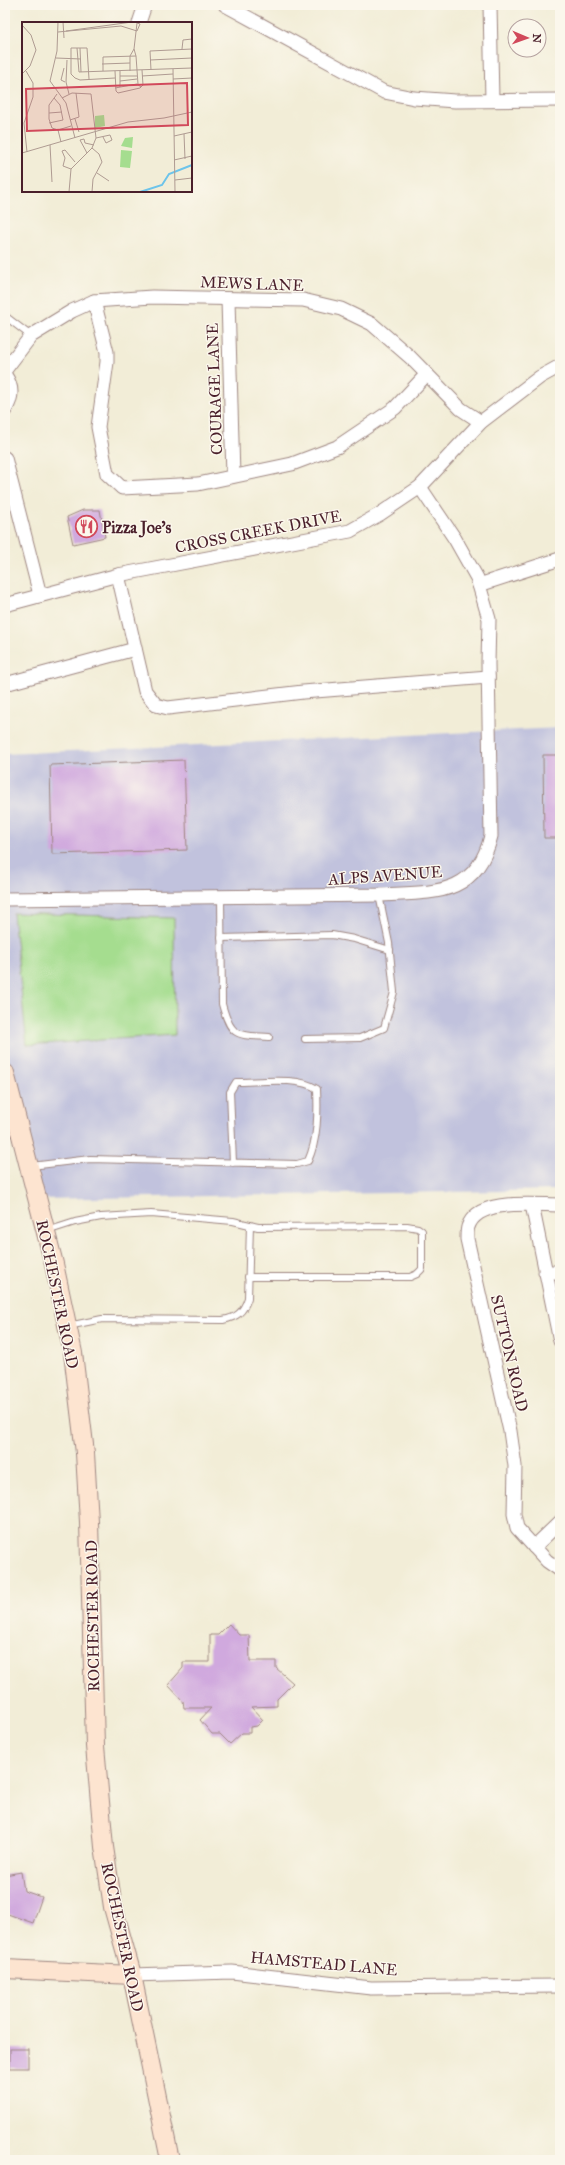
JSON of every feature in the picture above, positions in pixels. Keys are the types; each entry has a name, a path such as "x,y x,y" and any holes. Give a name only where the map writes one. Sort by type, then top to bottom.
{"street":[{"path":"139,22 145,5"},
{"path":"225,5 384,92 414,98 455,101 560,100"},
{"path":"490,5 492,100"},
{"name":"MEWS LANE","path":"5,370 31,336 72,311 94,301 152,297 228,300 303,300 341,309 372,324 427,374 461,409 481,422"},
{"name":"COURAGE LANE","path":"228,300 233,476"},
{"path":"94,301 107,352 98,427 107,474 122,488 198,484 292,464 338,447 395,408 427,374"},
{"name":"CROSS CREEK DRIVE","path":"5,604 118,575 350,531 380,514 420,487 481,422 540,377 560,366"},
{"path":"5,375 11,384 12,397 5,410"},
{"path":"5,458 40,596"},
{"name":"ALPS AVENUE","path":"5,899 379,895 440,892 452,887 479,867 487,854 491,836 488,677 489,620 477,578 455,539 420,487"},
{"path":"479,585 560,559"},
{"path":"118,575 145,691 156,705 168,708 303,692 488,677"},
{"path":"5,684 135,649"},
{"name":"ROCHESTER ROAD","path":"5,1073 46,1232 74,1353 85,1453 89,1522 95,1746 104,1847 113,1907 132,1975 170,2160"},
{"path":"532,1205 560,1341"},
{"name":"SUTTON ROAD","path":"560,1205 496,1206 485,1209 474,1216 468,1227 467,1239 510,1431 515,1466 514,1514 517,1528 547,1561 560,1570"},
{"path":"545,1272 560,1272"},
{"path":"534,1547 560,1522"},
{"path":"5,1969 132,1975"},
{"name":"HAMSTEAD LANE","path":"132,1975 232,1972 371,1988 560,1986"}],"lane":[{"path":"5,316 31,336"},
{"path":"305,1039 360,1038 384,1028 394,992 390,950 379,895"},
{"path":"220,897 222,1004 226,1019 232,1030 243,1036 269,1037"},
{"path":"221,938 332,935 354,939 390,950"},
{"path":"29,1166 90,1159 233,1163 298,1164 308,1161 312,1153 318,1117 317,1089 310,1084 299,1082 236,1082 230,1092 233,1163"},
{"path":"46,1232 75,1222 101,1217 151,1214 233,1221 250,1225 273,1227 407,1226 418,1228 422,1231 422,1269 417,1274 410,1277 248,1277"},
{"path":"68,1326 102,1319 223,1320 239,1315 245,1308 248,1298 250,1225"}],"shaded area":[{"path":"560,728 560,1190 37,1199 5,1079 5,754"}],"green space":[{"path":"13,913 174,918 175,1035 27,1045"}],"building":[{"name":"Pizza Joe's","path":"83,510 100,510 105,537 73,544 67,517"},
{"path":"543,755 560,755 560,838 544,838"},
{"path":"184,760 187,850 52,854 50,765"},
{"path":"229,1624 239,1635 249,1635 250,1661 276,1661 276,1668 293,1683 277,1699 277,1706 251,1707 263,1720 257,1726 250,1727 250,1733 242,1733 230,1744 220,1734 212,1734 200,1720 211,1708 184,1708 183,1701 168,1685 183,1668 183,1662 210,1662 210,1635 218,1635"},
{"path":"21,1872 24,1891 42,1897 33,1923 5,1913 5,1875"},
{"path":"10,2049 28,2049 28,2068 10,2068"}],"place":[{"name":"Pizza Joe's","path":"86,527"}]}
